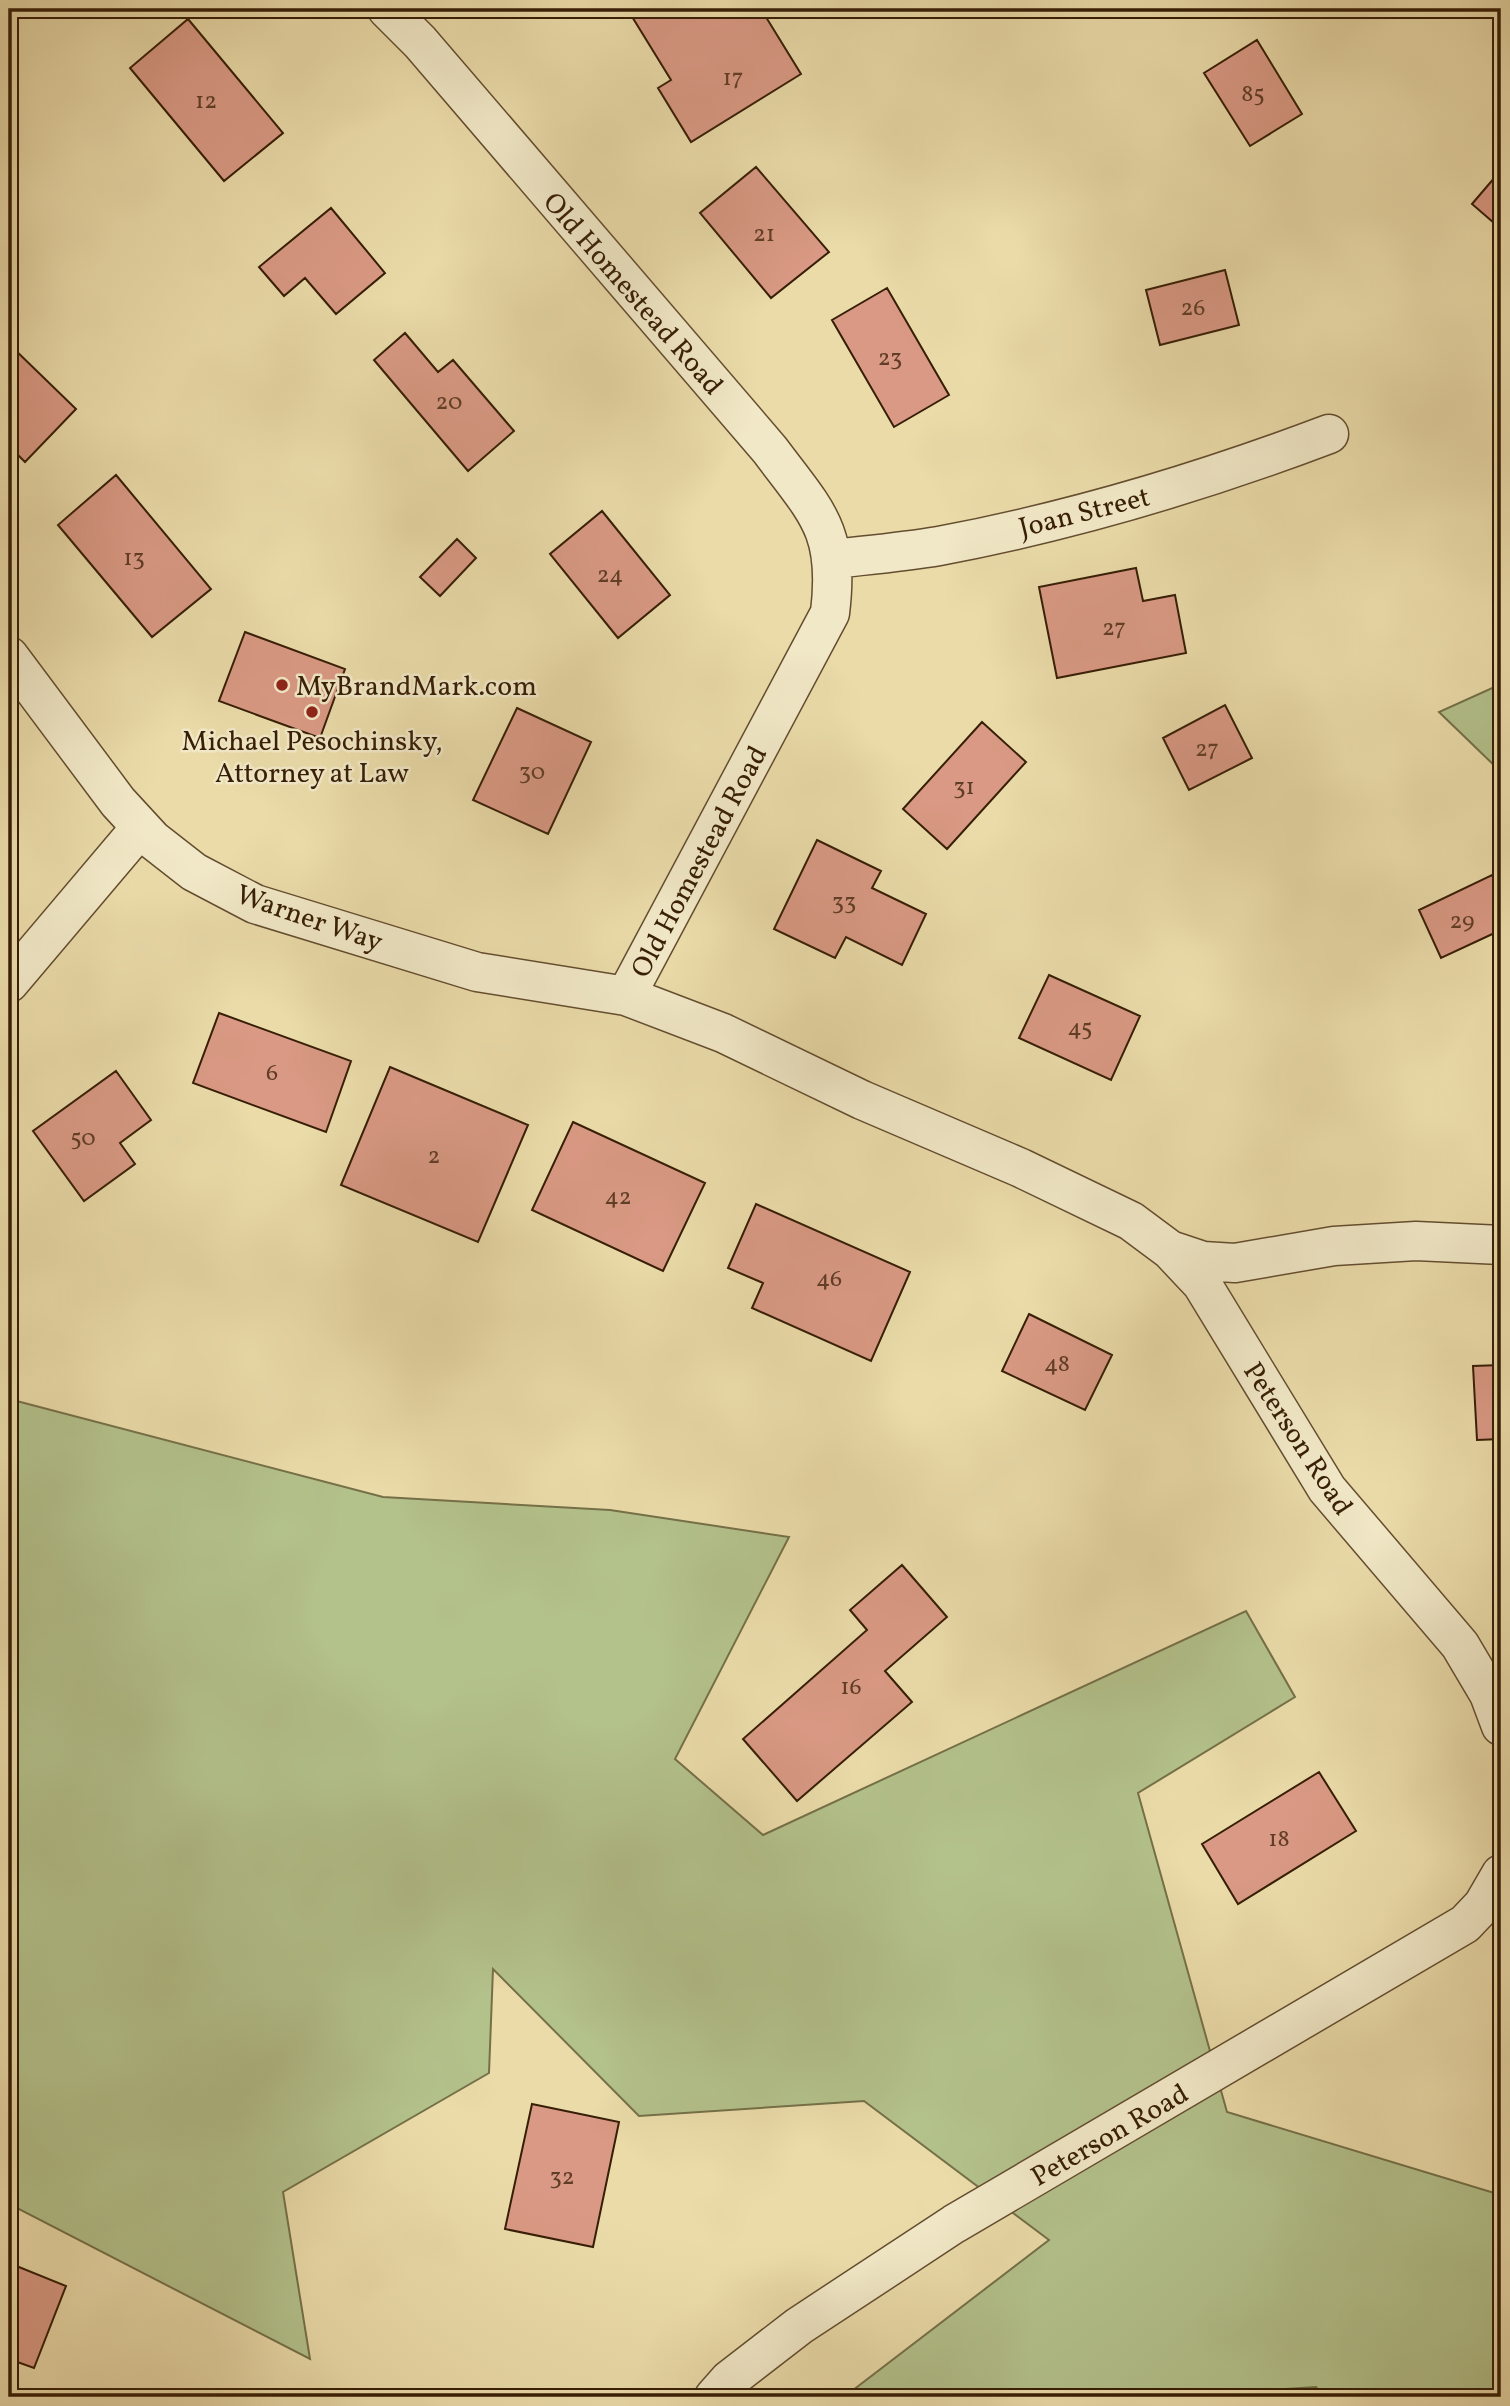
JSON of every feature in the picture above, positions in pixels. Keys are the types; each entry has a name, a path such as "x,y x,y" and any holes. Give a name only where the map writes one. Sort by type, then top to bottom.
{"street":[{"name":"Old Homestead Road","path":"387,9 420,42 770,450 816,511 830,540 835,573 830,613 815,647 626,996 723,1033 862,1100 1021,1168 1131,1221 1170,1250 1203,1261 1235,1263 1334,1246 1416,1241 1501,1245"},
{"name":"Joan Street","path":"833,559 937,546 1108,508 1223,474 1329,434"},
{"name":"Warner Way","path":"9,656 118,802 141,827 194,872 255,904 477,972 626,996"},
{"path":"9,983 141,827"},
{"name":"Peterson Road","path":"1170,1250 1202,1284 1327,1489 1460,1645 1489,1694 1501,1726"},
{"name":"Peterson Road","path":"715,2397 729,2380 799,2326 954,2224 1465,1924 1483,1905 1501,1874"}],"green space":[{"path":"1501,684 1501,772 1439,712"},
{"path":"9,1399 383,1497 610,1510 789,1537 675,1759 763,1835 1246,1611 1295,1697 1138,1793 1227,2112 1501,2195 1501,2397 1324,2397 1316,2387 1168,2397 844,2397 1049,2240 864,2101 639,2116 493,1969 489,2073 283,2192 310,2359 9,2204"}],"building":[{"path":"640,9 761,9 801,74 691,142 658,88 671,80 631,15"},
{"path":"188,19 283,133 224,181 130,68"},
{"path":"1257,40 1302,114 1250,146 1204,73"},
{"path":"756,167 829,252 771,298 700,213"},
{"path":"1501,170 1501,229 1472,204"},
{"path":"331,208 385,273 336,314 305,278 284,296 259,267"},
{"path":"1225,270 1239,325 1160,345 1146,290"},
{"path":"887,288 949,395 894,427 832,320"},
{"path":"405,333 438,372 453,360 514,431 468,471 374,360"},
{"path":"9,344 76,409 25,462 9,446"},
{"path":"116,475 211,589 152,637 58,525"},
{"path":"602,511 670,595 618,638 550,554"},
{"path":"457,539 476,558 440,596 420,577"},
{"path":"1136,568 1143,601 1175,595 1186,653 1057,678 1039,587"},
{"name":"MyBrandMark.com","path":"245,632 345,669 320,738 219,701"},
{"path":"1225,705 1252,758 1189,790 1163,738"},
{"path":"517,708 591,742 548,834 473,800"},
{"path":"982,722 1026,762 947,849 903,809"},
{"path":"817,840 881,871 872,888 926,914 902,965 846,937 835,958 774,929"},
{"path":"1492,875 1501,895 1501,930 1441,958 1419,910"},
{"path":"1049,975 1140,1016 1111,1080 1019,1038"},
{"path":"219,1013 351,1061 326,1132 193,1083"},
{"path":"390,1067 528,1125 478,1242 341,1185"},
{"path":"116,1071 151,1120 120,1143 135,1164 84,1201 33,1131"},
{"path":"573,1122 705,1183 663,1271 532,1210"},
{"path":"756,1204 910,1272 871,1361 752,1308 763,1283 728,1268"},
{"path":"1029,1314 1112,1355 1085,1410 1002,1371"},
{"path":"1501,1365 1501,1439 1477,1440 1473,1366"},
{"path":"902,1565 947,1617 885,1671 912,1702 797,1801 743,1739 867,1630 850,1610"},
{"path":"1319,1772 1356,1831 1238,1904 1202,1844"},
{"path":"532,2104 619,2122 593,2247 505,2229"},
{"path":"9,2263 66,2286 34,2368 9,2359"}],"place":[{"name":"MyBrandMark.com","path":"282,685"},
{"name":"Michael Pesochinsky, Attorney at Law","path":"312,712"}]}
